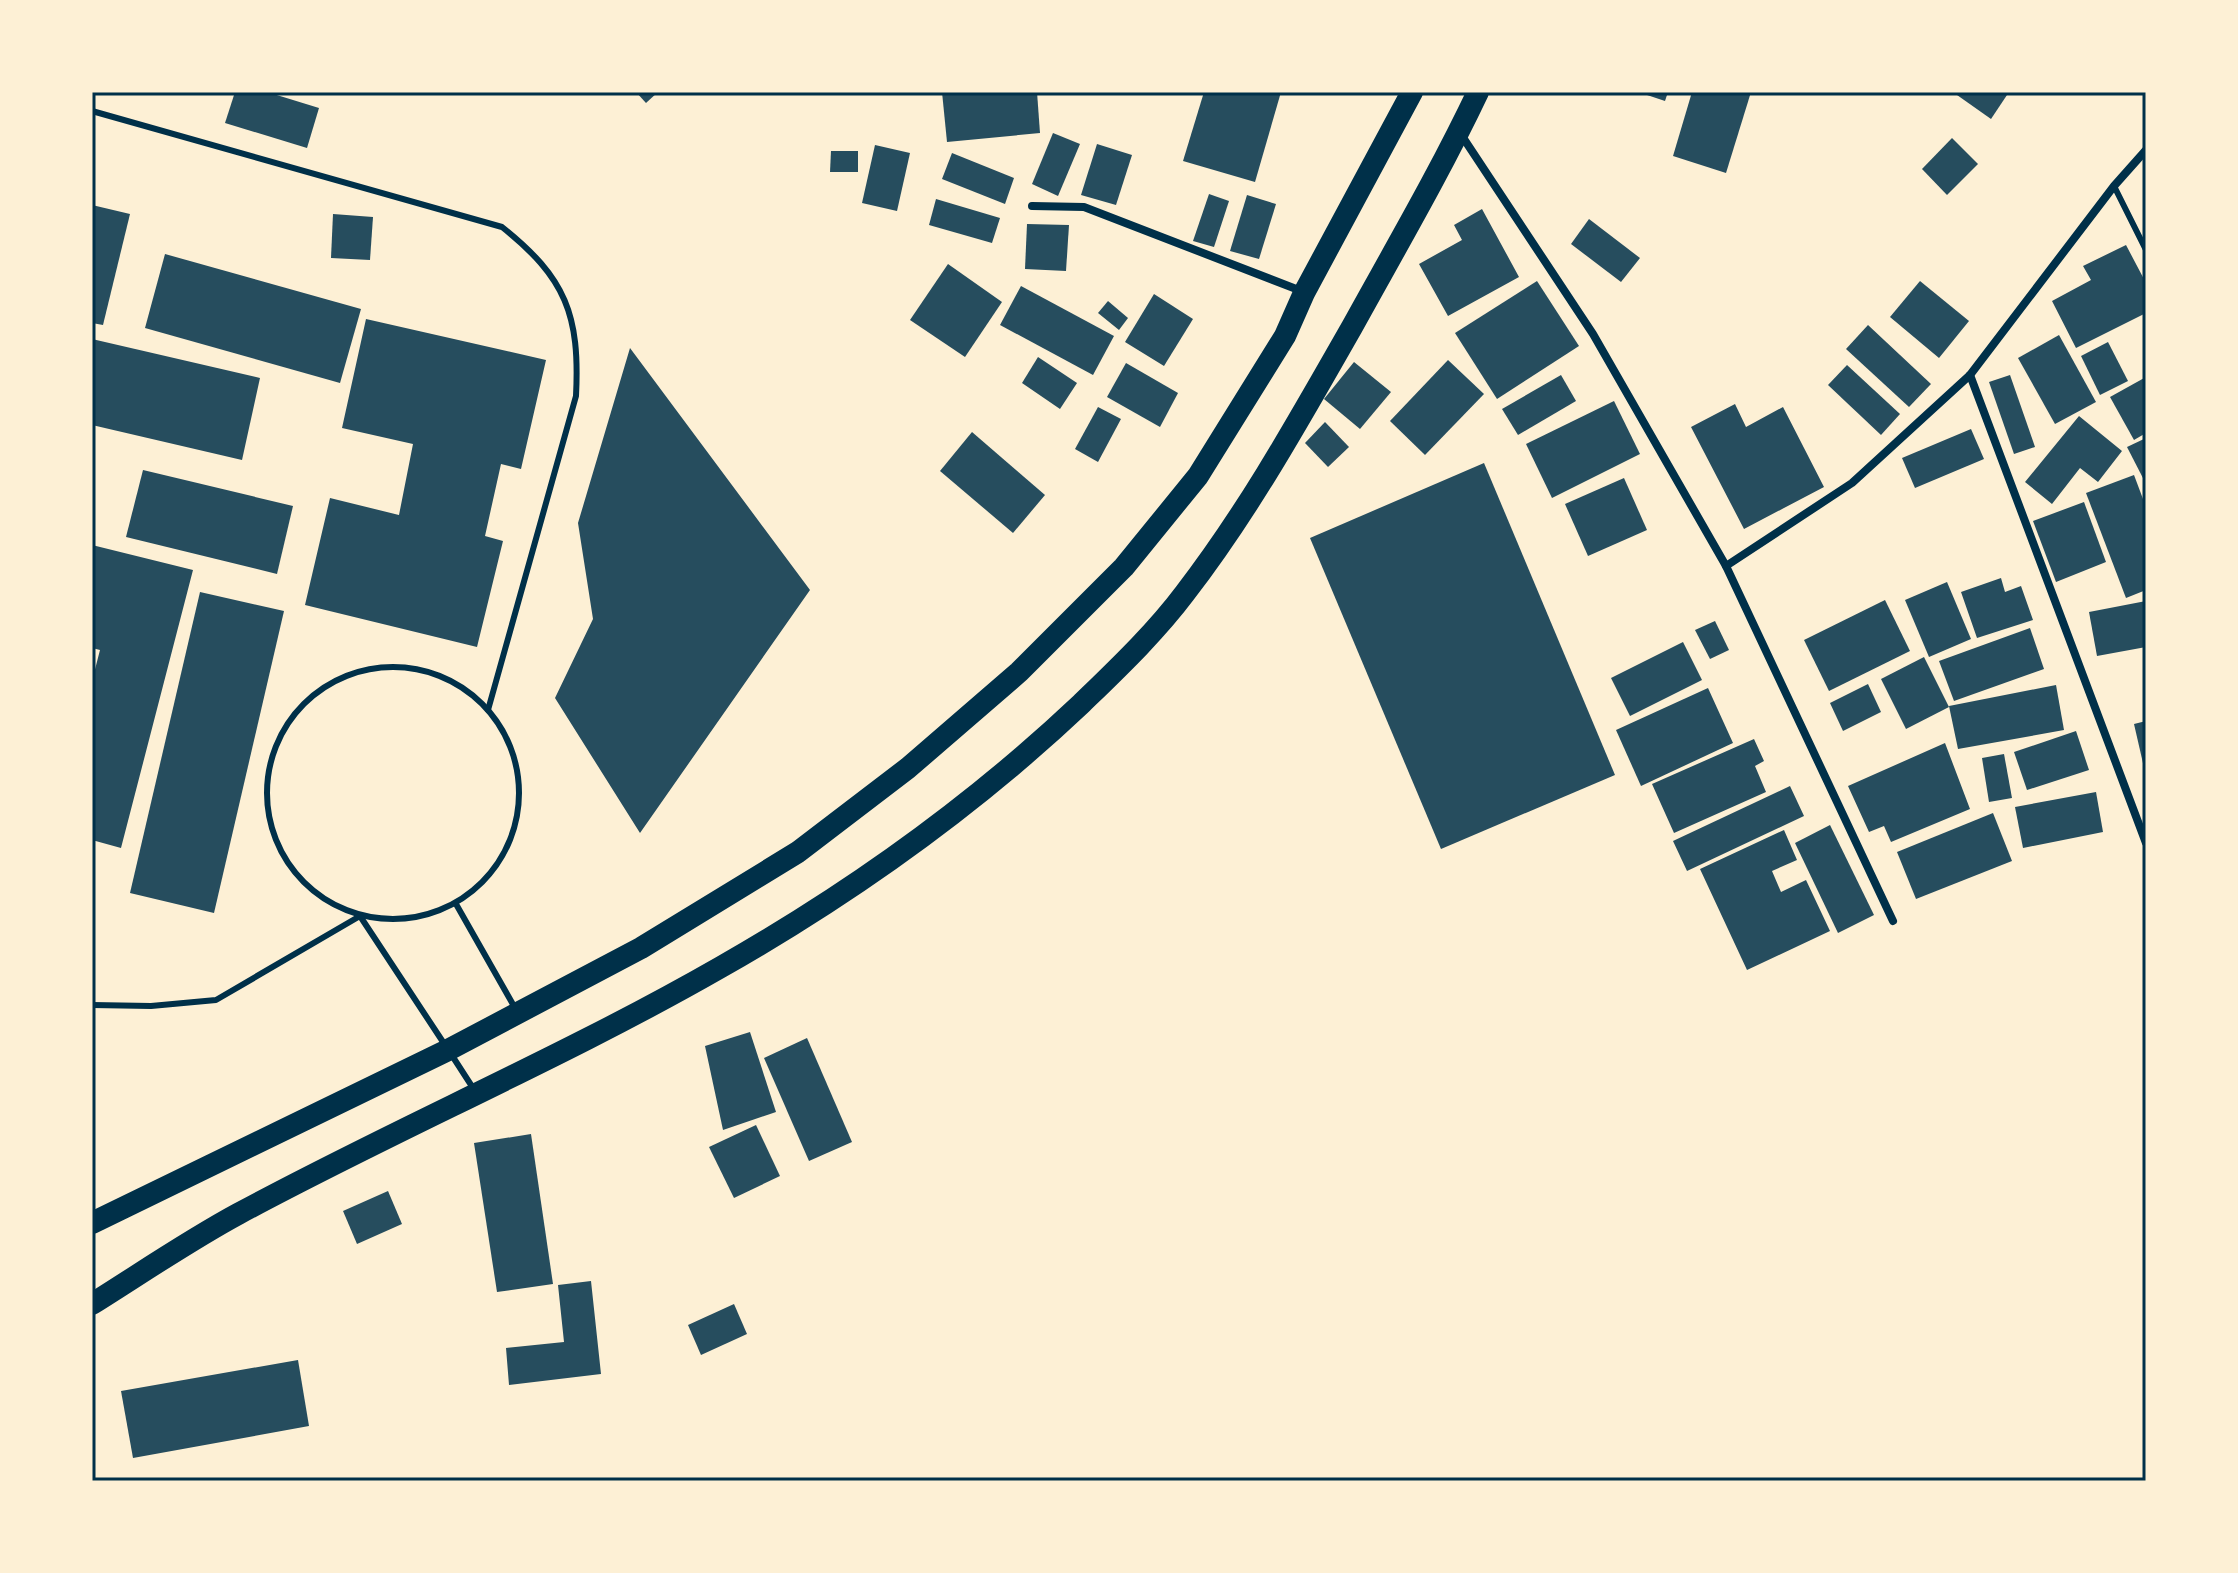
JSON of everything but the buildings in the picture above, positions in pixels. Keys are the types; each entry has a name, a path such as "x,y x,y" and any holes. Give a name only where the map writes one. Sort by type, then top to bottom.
{"highway":[{"path":"92,1223 448,1050 641,948 798,852 908,768 1019,672 1124,567 1198,476 1285,336 1304,293 1412,92"},
{"path":"92,1304 236,1215 477,1095 719,968 843,893 947,821 1035,748 1114,672 1184,596 1285,445 1459,132 1478,92"}],"street":[{"path":"1459,132 1593,334 1726,566 1893,921"},
{"path":"1726,566 1852,483 1970,375 2114,186 2146,150"},
{"path":"1032,206 1084,207 1250,269 1304,293"},
{"path":"1970,375 2146,843"}],"lane":[{"path":"92,111 502,227 530,249 554,277 570,311 578,348 576,396 488,710"},
{"path":"2114,186 2146,250"},
{"path":"383,666 423,669 459,684 488,710 508,741 518,777 518,815 506,850 484,880 456,904 426,916 404,919 360,916 324,900 295,874 275,840 266,801 270,762 286,725 311,695 345,675 383,666"},
{"path":"456,904 518,1014"},
{"path":"92,1005 151,1006 216,1000 360,916"},
{"path":"360,916 477,1095"}]}
